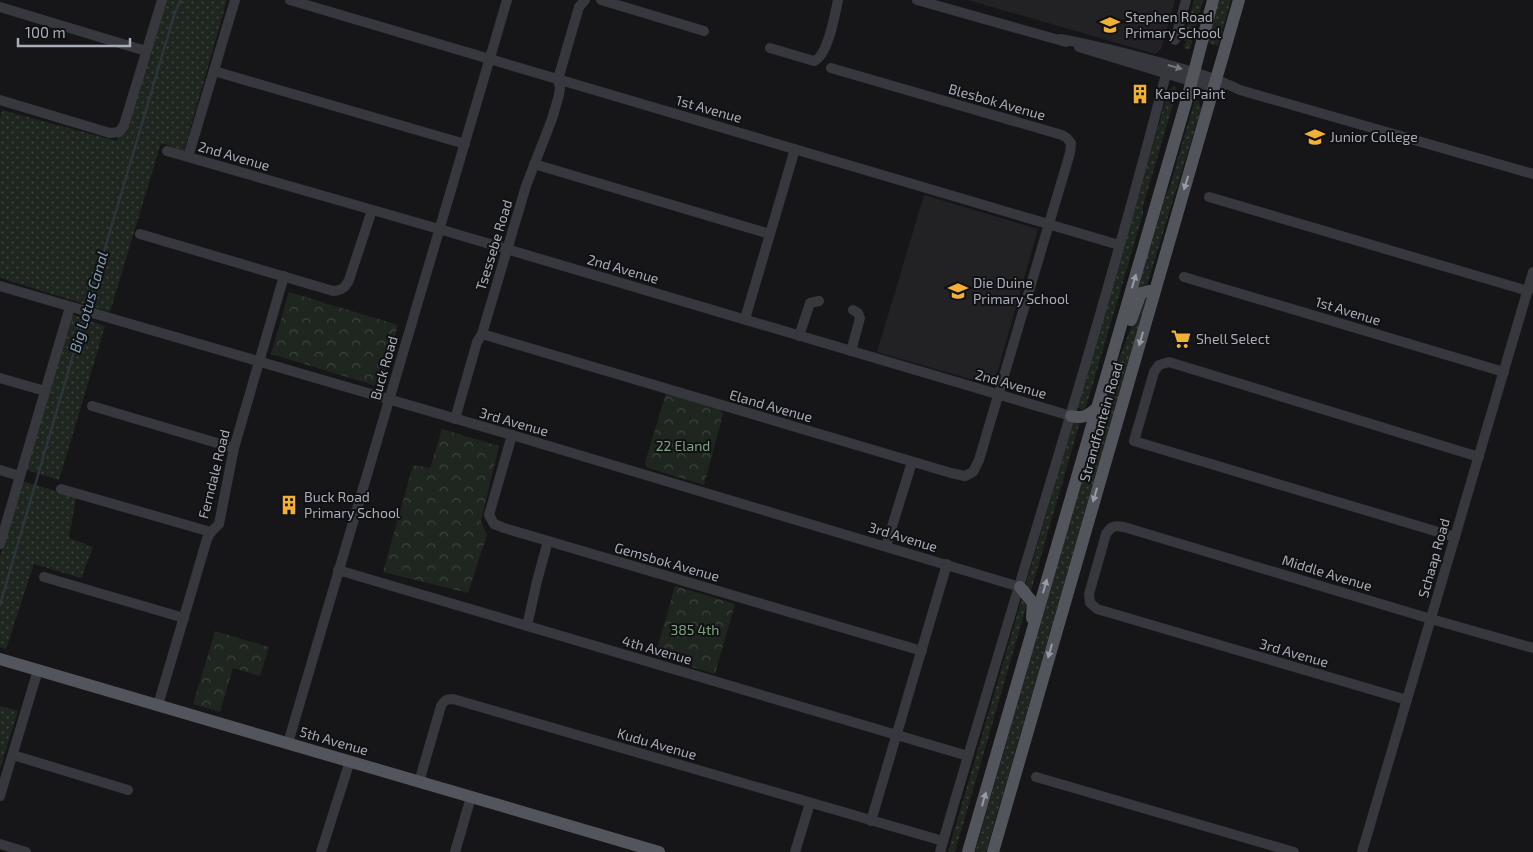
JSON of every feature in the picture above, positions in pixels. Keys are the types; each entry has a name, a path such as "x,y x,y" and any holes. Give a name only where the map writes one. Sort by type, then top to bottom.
{"main road":[{"name":"Strandfontein Road","path":"968,852 1193,77 1213,0"},
{"name":"Strandfontein Road","path":"993,852 1239,0"},
{"path":"1101,395 1140,295 1144,291 1154,293"},
{"path":"1070,416 1084,417 1097,408"},
{"path":"1020,587 1033,603 1032,633"},
{"name":"5th Avenue","path":"0,658 659,852"}],"street":[{"path":"0,100 110,133 119,132 124,125 162,0"},
{"path":"188,157 235,0"},
{"name":"1st Avenue","path":"290,0 1119,245"},
{"name":"Buck Road","path":"288,743 507,0"},
{"path":"558,79 579,7 585,0"},
{"path":"601,0 704,31"},
{"path":"770,48 814,60 818,59 824,50 838,0"},
{"path":"917,0 945,4 1060,39 1093,45 1119,55 1216,84 1533,174"},
{"path":"1175,40 1186,0"},
{"path":"0,7 146,51"},
{"path":"1137,60 1166,74 1193,77"},
{"name":"Blesbok Avenue","path":"831,68 1067,138 1071,142 1071,148 1049,224"},
{"path":"214,70 464,144"},
{"path":"940,852 1070,416 1166,74"},
{"name":"Tsessebe Road","path":"455,419 477,342 482,334 534,164 552,119 559,95 558,79"},
{"path":"745,319 795,149"},
{"name":"2nd Avenue","path":"167,151 439,229 1070,416"},
{"path":"534,164 770,234"},
{"path":"1209,197 1528,291"},
{"path":"140,234 334,291 344,288 353,271 372,210"},
{"path":"999,394 1049,224"},
{"name":"Schaap Road","path":"1362,852 1533,272"},
{"name":"Ferndale Road","path":"158,705 207,539 219,524 234,448 284,276"},
{"name":"1st Avenue","path":"1184,277 1504,372"},
{"name":"3rd Avenue","path":"0,286 512,435 1020,587"},
{"path":"799,336 808,306 810,303 819,302"},
{"path":"0,544 70,306"},
{"path":"851,351 860,318 858,313 853,310"},
{"name":"Eland Avenue","path":"482,334 960,476 970,475 979,460 999,394"},
{"path":"1455,537 1134,441 1154,372 1159,365 1166,362 1479,457"},
{"path":"0,378 45,392"},
{"path":"92,406 234,448"},
{"name":"Gemsbok Avenue","path":"512,435 490,511 490,519 494,524 922,651"},
{"path":"886,546 912,462"},
{"path":"0,470 20,476"},
{"path":"61,489 211,532"},
{"name":"Middle Avenue","path":"1090,603 1090,588 1106,534 1113,526 1124,527 1533,648"},
{"path":"527,626 548,541"},
{"path":"871,821 947,564"},
{"name":"4th Avenue","path":"338,570 968,756"},
{"path":"44,577 184,618"},
{"name":"3rd Avenue","path":"1090,603 1097,609 1110,613 1407,700"},
{"path":"0,796 38,670"},
{"name":"Kudu Avenue","path":"419,782 441,706 447,699 453,699 943,841"},
{"path":"13,755 128,790"},
{"path":"322,852 350,761"},
{"path":"1036,777 1294,852"},
{"path":"455,852 471,797"},
{"path":"795,852 810,804"},
{"path":"0,844 26,852"}],"shaded area":[{"name":"Stephen Road Primary School","path":"968,0 1175,0 1161,49 1155,54"},
{"name":"Die Duine Primary School","path":"924,195 1038,229 995,381 987,384 877,352"}],"green space":[{"path":"166,0 227,0 184,151 161,143 110,312 0,278 0,118 2,110 117,141"},
{"path":"1194,0 1203,0 1190,49 1185,49 1186,42 1184,40"},
{"path":"1219,0 1231,0 1218,46 1208,43"},
{"path":"1175,86 1177,91 1143,206 1143,214 1087,404 1085,409 1081,410 1078,407 1079,403 1163,109 1172,87"},
{"path":"1195,99 1199,101 1201,109 1147,285 1142,286 1133,296 1162,202 1169,189"},
{"path":"289,292 398,325 380,387 271,354"},
{"path":"1147,298 986,852 975,852 1110,383 1141,301"},
{"path":"68,313 105,326 59,480 27,470"},
{"name":"22 Eland","path":"666,393 719,408 723,414 704,485 648,468 645,463"},
{"path":"1080,422 955,852 948,852 1073,423"},
{"path":"442,429 499,446 481,521 487,535 468,593 383,572 413,465 430,468"},
{"path":"22,481 76,497 69,538 93,547 81,578 34,564 6,649 0,647 0,557"},
{"name":"385 4th","path":"675,586 735,604 715,674 655,656"},
{"path":"215,631 269,647 260,676 233,668 220,712 193,704"},
{"path":"0,706 18,711 0,769"}],"waterway":[{"name":"Big Lotus Canal","path":"87,309 175,12 181,0"},
{"name":"Big Lotus Canal","path":"0,605 85,314"}],"place":[{"name":"Stephen Road Primary School","path":"1110,25"},
{"name":"Kapci Paint","path":"1140,94"},
{"name":"Junior College","path":"1315,137"},
{"name":"Die Duine Primary School","path":"958,291"},
{"name":"Shell Select","path":"1181,339"},
{"name":"Buck Road Primary School","path":"289,505"}]}
